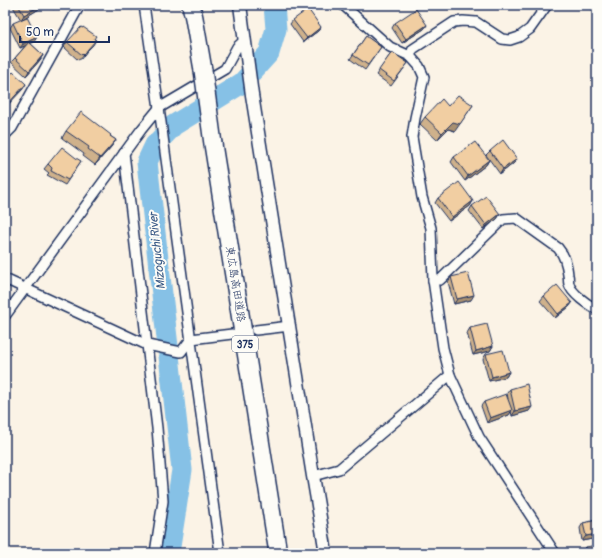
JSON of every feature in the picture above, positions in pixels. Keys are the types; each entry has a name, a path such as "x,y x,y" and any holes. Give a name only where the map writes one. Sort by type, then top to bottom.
{"highway":[{"name":"東広島高田道路","path":"192,12 278,550"}],"street":[{"path":"5,136 12,128 80,5"},
{"path":"144,5 220,553"},
{"path":"240,5 252,95 326,553"},
{"path":"343,5 390,47 410,56 420,66 424,77 414,118 412,137 422,198 431,228 433,280 443,348 450,375 479,437 555,553"},
{"path":"410,56 413,49 454,22 476,22 502,39 510,40 519,37 530,28 548,5"},
{"path":"5,316 124,152 159,108 225,68 238,47 245,40"},
{"path":"124,152 157,428 163,501 155,553"},
{"path":"433,280 440,280 503,219 516,218 558,248 563,254 566,262 569,286 573,292 592,308 597,310"},
{"path":"5,279 147,345 181,352 191,339 232,334"},
{"path":"256,330 290,326"},
{"path":"313,476 339,469 450,375"}],"building":[{"path":"18,5 41,5 24,15"},
{"path":"308,9 321,27 307,38 293,20"},
{"path":"416,9 427,25 406,39 395,23"},
{"path":"27,17 37,37 23,44 13,23"},
{"path":"81,27 96,36 94,39 96,40 84,55 82,55 67,42"},
{"path":"366,36 381,47 368,65 353,55"},
{"path":"29,42 43,55 29,71 15,58"},
{"path":"392,52 408,63 394,81 379,70"},
{"path":"13,72 26,84 6,106 5,80"},
{"path":"458,95 473,105 460,124 453,122 442,133 425,117 442,99 448,106"},
{"path":"81,112 116,140 100,158 88,149 89,147 66,131"},
{"path":"503,140 517,159 503,169 490,151"},
{"path":"475,142 489,160 468,176 454,157"},
{"path":"62,147 81,161 68,180 51,171 52,168 48,164"},
{"path":"459,182 473,201 452,217 438,198"},
{"path":"486,196 500,214 486,225 472,206"},
{"path":"468,273 474,295 457,299 451,277"},
{"path":"557,285 572,303 558,314 544,296"},
{"path":"487,324 493,346 476,351 470,328"},
{"path":"503,350 509,372 492,377 486,354"},
{"path":"527,384 532,407 515,411 510,389"},
{"path":"506,394 512,410 490,418 484,402"},
{"path":"597,520 597,534 586,536 583,523"},
{"path":"597,545 597,553 587,553 586,547"}],"waterway":[{"name":"Mizoguchi River","path":"169,553 182,470 147,162 155,145 174,125 242,83 269,53 276,29 274,5"}]}
